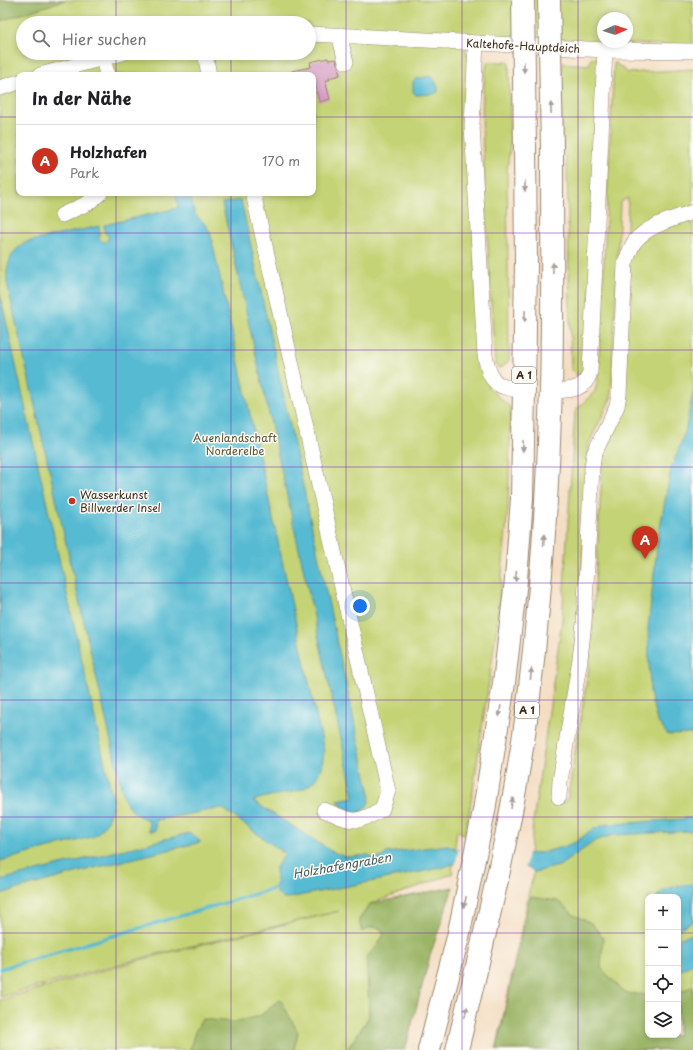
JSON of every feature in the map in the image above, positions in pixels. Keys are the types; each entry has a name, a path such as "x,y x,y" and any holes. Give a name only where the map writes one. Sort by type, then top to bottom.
{"highway":[{"name":"A 1","path":"429,1050 458,937 491,770 503,691 516,580 522,498 526,264 523,0"},
{"name":"A 1","path":"457,1050 505,841 528,698 538,610 546,498 551,391 553,263 549,0"}],"lane":[{"name":"Kaltehofe-Hauptdeich","path":"316,34 605,50 693,51"},
{"path":"346,62 341,42 347,35"},
{"path":"476,43 472,125 485,355 490,376 496,383 508,389 524,390"},
{"path":"551,391 571,390 578,388 585,383 590,372 605,50"},
{"path":"50,72 92,60"},
{"path":"104,60 106,72"},
{"path":"206,60 208,72"},
{"path":"0,88 16,83"},
{"path":"62,215 88,203 96,196"},
{"path":"254,196 388,791 382,809 367,818 352,822 324,810"},
{"path":"559,797 584,623 592,467 594,454 615,412 619,395 625,264 635,242 643,234 652,228 693,212"}],"green space":[{"name":"Auenlandschaft Norderelbe","path":"0,0 693,0 693,46 633,44 633,12 597,12 597,43 466,38 466,54 471,60 476,300 489,388 511,408 508,508 497,627 465,835 457,830 452,874 370,904 359,920 362,932 371,926 380,928 384,934 378,945 366,957 369,1017 347,1050 0,1050 0,1000 147,958 339,911 149,956 0,997"},
{"path":"0,0 65,0 0,21"},
{"path":"591,58 600,58 587,367 582,373 576,375 571,370 567,168 562,141 562,63 589,65"},
{"path":"487,62 509,62 510,145 507,171 509,360 504,366 498,368 495,364 483,141 482,109"},
{"path":"614,62 628,73 693,69 693,1050 496,1050 530,887 534,872 538,871 546,852 530,854 533,823 562,620 575,411 595,391 598,380","holes":["628,198 621,401 603,457 590,662 567,802 553,804 579,627 589,443 611,398 620,202"]},
{"path":"453,887 430,956 405,1050 347,1050 369,1017 366,957 378,945 384,934 380,928 371,927 362,932 359,920 370,904"},
{"path":"530,897 558,901 574,915 591,923 603,937 601,968 625,993 645,995 645,1038 681,1038 681,992 693,986 693,1050 497,1050"},
{"path":"280,999 298,1032 294,1050 190,1050 194,1034 202,1019 233,1022 260,1016"}],"water":[{"path":"432,76 438,87 438,92 434,94 416,95 413,92 413,81 415,79"},
{"path":"176,196 191,196 194,213 206,225 210,232 324,751 321,767 316,778 309,785 300,790 253,801 331,851 346,857 369,855 374,859 382,857 387,853 447,845 457,849 530,854 540,853 576,842 591,830 604,825 693,818 693,831 613,835 595,841 559,866 534,872 526,867 454,864 283,899 276,892 276,867 285,854 222,808 156,820 155,831 149,831 149,820 137,815 128,806 124,799 7,283 7,270 13,254 27,242 99,226 99,238 103,242 106,242 109,237 105,233 104,225 178,208"},
{"path":"241,200 370,794 369,803 366,808 360,812 352,814 341,805 338,800 354,797 222,203"},
{"path":"0,294 113,800 111,811 107,820 95,836 0,861"},
{"path":"693,392 693,734 668,735 657,721 650,693 648,628 658,538 671,469 685,432"},
{"path":"190,833 201,842 90,869 0,894 0,880"},
{"path":"693,884 693,921 681,927 681,894 660,894 668,889"},
{"path":"693,934 693,964 681,970 681,966 681,938"}],"pier":[{"path":"459,847 528,852 525,868 455,866"}],"building":[{"path":"328,58 328,60 336,59 340,75 329,78 330,80 325,80 330,99 319,102 316,88 316,72 292,72 311,67 310,62"}],"waterway":[{"name":"Holzhafengraben","path":"0,969 279,887"}],"place":[{"name":"Wasserkunst Billwerder Insel","path":"72,501"},
{"name":"Holzhafen","path":"645,559"}]}
